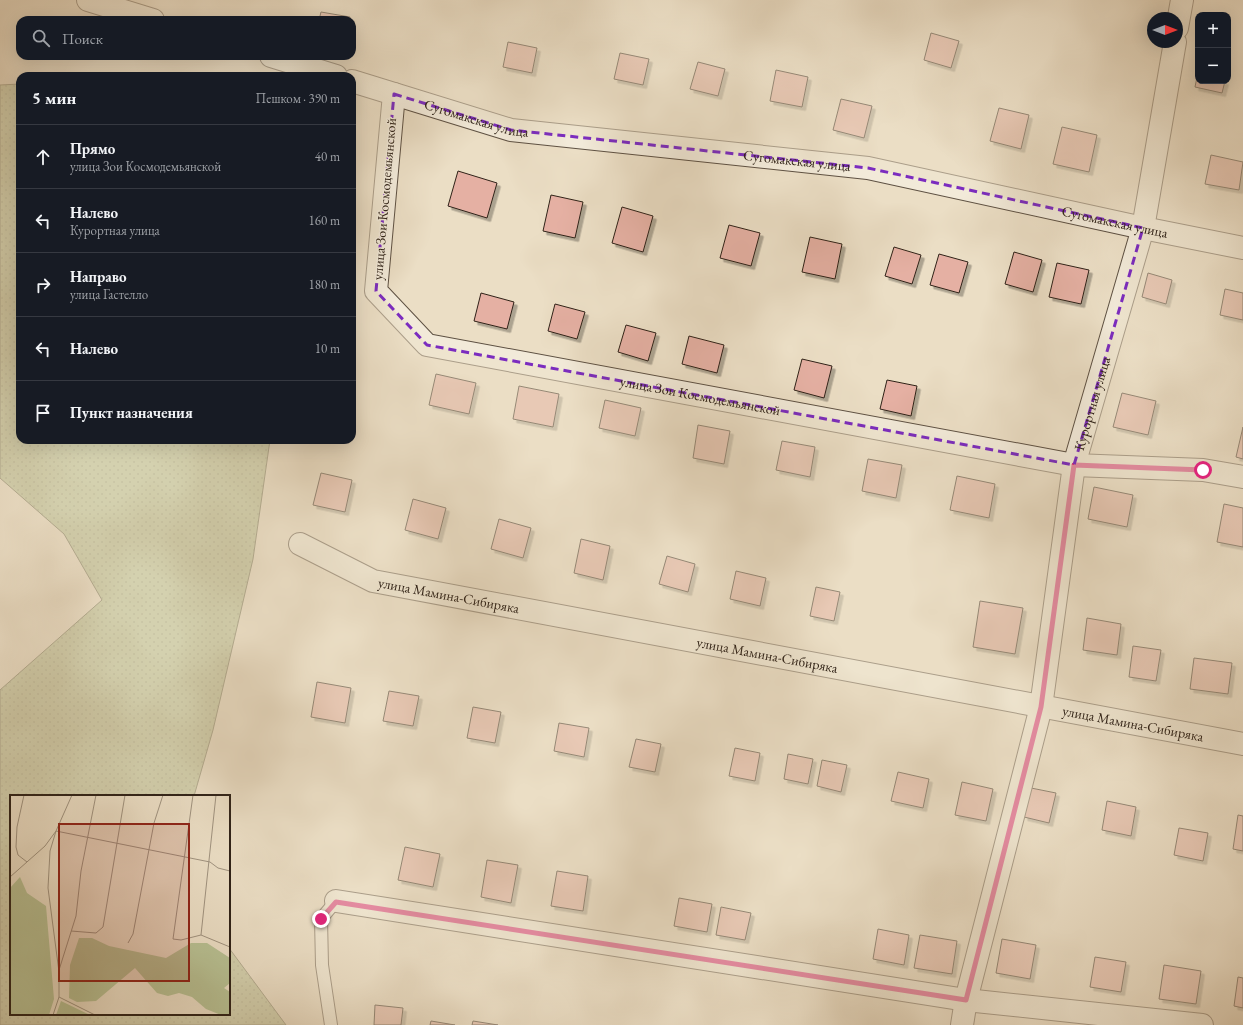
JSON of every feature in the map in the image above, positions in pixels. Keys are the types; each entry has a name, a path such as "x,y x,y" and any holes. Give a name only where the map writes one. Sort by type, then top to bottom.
{"street":[{"path":"88,0 141,16"},
{"path":"1180,12 1182,0"},
{"name":"Курортная улица","path":"962,1025 966,1000 1041,707 1074,465 1143,228 1174,48"},
{"path":"284,60 323,72"},
{"name":"Сугомакская улица","path":"356,82 511,130 868,168 1143,228 1243,248"},
{"name":"улица Зои Космодемьянской","path":"394,94 376,292 426,345 1074,465 1203,470 1243,477"},
{"name":"улица Мамина-Сибиряка","path":"300,544 373,581 1243,744"},
{"path":"336,902 966,1000 1202,1025"}],"lane":[{"path":"331,1025 322,965 321,919 336,902"}],"highlighted area":[{"path":"394,94 511,130 868,168 1143,228 1074,465 427,345 376,291"}],"green space":[{"path":"16,84 16,444 269,444 253,559 213,730 194,795 10,795 10,1015 230,1015 230,949 286,1025 0,1025 0,690 102,600 64,534 0,478 0,85"}],"building":[{"path":"321,12 344,16 320,16"},
{"path":"931,33 959,41 951,68 924,60"},
{"path":"508,42 537,48 532,73 503,67"},
{"path":"620,53 649,59 643,85 614,79"},
{"path":"698,62 725,69 718,96 690,89"},
{"path":"776,70 808,77 802,107 770,101"},
{"path":"1196,84 1224,84 1222,93 1195,87"},
{"path":"841,99 872,106 864,138 833,130"},
{"path":"999,108 1029,115 1021,149 990,141"},
{"path":"1062,127 1097,135 1089,172 1053,164"},
{"path":"1211,155 1243,162 1239,190 1205,184"},
{"path":"458,171 497,183 487,218 448,206"},
{"path":"551,195 583,202 575,238 543,231"},
{"path":"622,207 653,216 643,252 612,243"},
{"path":"729,225 760,233 751,266 720,258"},
{"path":"810,237 842,244 835,279 802,272"},
{"path":"894,247 921,255 912,284 885,276"},
{"path":"1014,252 1042,260 1033,292 1005,284"},
{"path":"939,254 968,262 959,293 930,285"},
{"path":"1057,263 1089,270 1081,304 1049,297"},
{"path":"1148,273 1172,280 1166,304 1142,297"},
{"path":"1225,289 1243,293 1243,320 1220,315"},
{"path":"481,293 514,302 507,329 474,321"},
{"path":"555,304 585,312 577,339 548,331"},
{"path":"626,325 656,333 648,361 618,352"},
{"path":"689,336 724,345 717,373 682,364"},
{"path":"802,359 832,366 824,398 794,390"},
{"path":"436,374 476,383 469,414 429,405"},
{"path":"887,380 917,386 911,416 880,409"},
{"path":"519,386 559,394 553,427 513,419"},
{"path":"1122,393 1156,401 1148,435 1113,427"},
{"path":"605,400 641,408 635,436 599,428"},
{"path":"698,425 730,431 724,464 693,458"},
{"path":"1243,427 1243,459 1236,457"},
{"path":"782,441 815,447 810,477 776,470"},
{"path":"868,459 902,465 896,498 862,491"},
{"path":"321,473 352,480 345,512 313,505"},
{"path":"957,476 995,484 989,518 950,510"},
{"path":"1094,487 1133,495 1127,527 1088,519"},
{"path":"413,499 446,508 438,539 405,530"},
{"path":"1224,504 1243,508 1243,547 1217,542"},
{"path":"499,519 531,528 523,558 491,549"},
{"path":"581,539 610,546 603,580 574,573"},
{"path":"667,556 695,564 688,592 659,584"},
{"path":"736,571 766,578 760,606 730,599"},
{"path":"816,587 840,592 834,621 810,616"},
{"path":"980,601 1023,608 1015,654 973,647"},
{"path":"1087,618 1121,624 1117,655 1083,650"},
{"path":"1133,646 1161,650 1156,681 1129,677"},
{"path":"1194,658 1232,663 1228,694 1190,689"},
{"path":"317,682 351,688 345,723 311,717"},
{"path":"389,691 419,696 413,726 383,721"},
{"path":"473,707 501,712 495,743 467,738"},
{"path":"559,723 589,728 584,757 554,751"},
{"path":"636,739 661,744 655,772 629,767"},
{"path":"735,748 760,753 755,781 729,776"},
{"path":"788,754 813,759 808,784 784,779"},
{"path":"822,760 847,765 841,792 817,786"},
{"path":"898,772 929,779 923,808 891,801"},
{"path":"962,782 993,789 986,821 955,815"},
{"path":"1031,788 1056,793 1049,823 1024,817"},
{"path":"1107,801 1136,807 1131,836 1102,830"},
{"path":"1238,815 1243,816 1243,851 1233,849"},
{"path":"1179,828 1208,833 1203,861 1174,855"},
{"path":"405,847 440,854 433,887 398,880"},
{"path":"487,860 518,865 511,903 481,897"},
{"path":"557,871 588,876 583,911 551,906"},
{"path":"679,898 712,904 707,932 674,926"},
{"path":"721,907 751,913 745,940 716,935"},
{"path":"878,929 909,935 904,965 873,959"},
{"path":"920,935 957,941 952,974 914,968"},
{"path":"1002,939 1036,945 1030,979 996,973"},
{"path":"1095,957 1126,962 1121,992 1090,987"},
{"path":"1164,965 1201,971 1196,1004 1159,999"},
{"path":"1238,977 1243,978 1243,1008 1234,1006"},
{"path":"375,1005 403,1008 401,1025 374,1025"},
{"path":"431,1021 455,1025 430,1025"},
{"path":"473,1021 498,1025 472,1025"}],"route":[{"path":"321,919 336,902 966,1000 1041,707 1074,465 1203,470"}]}
